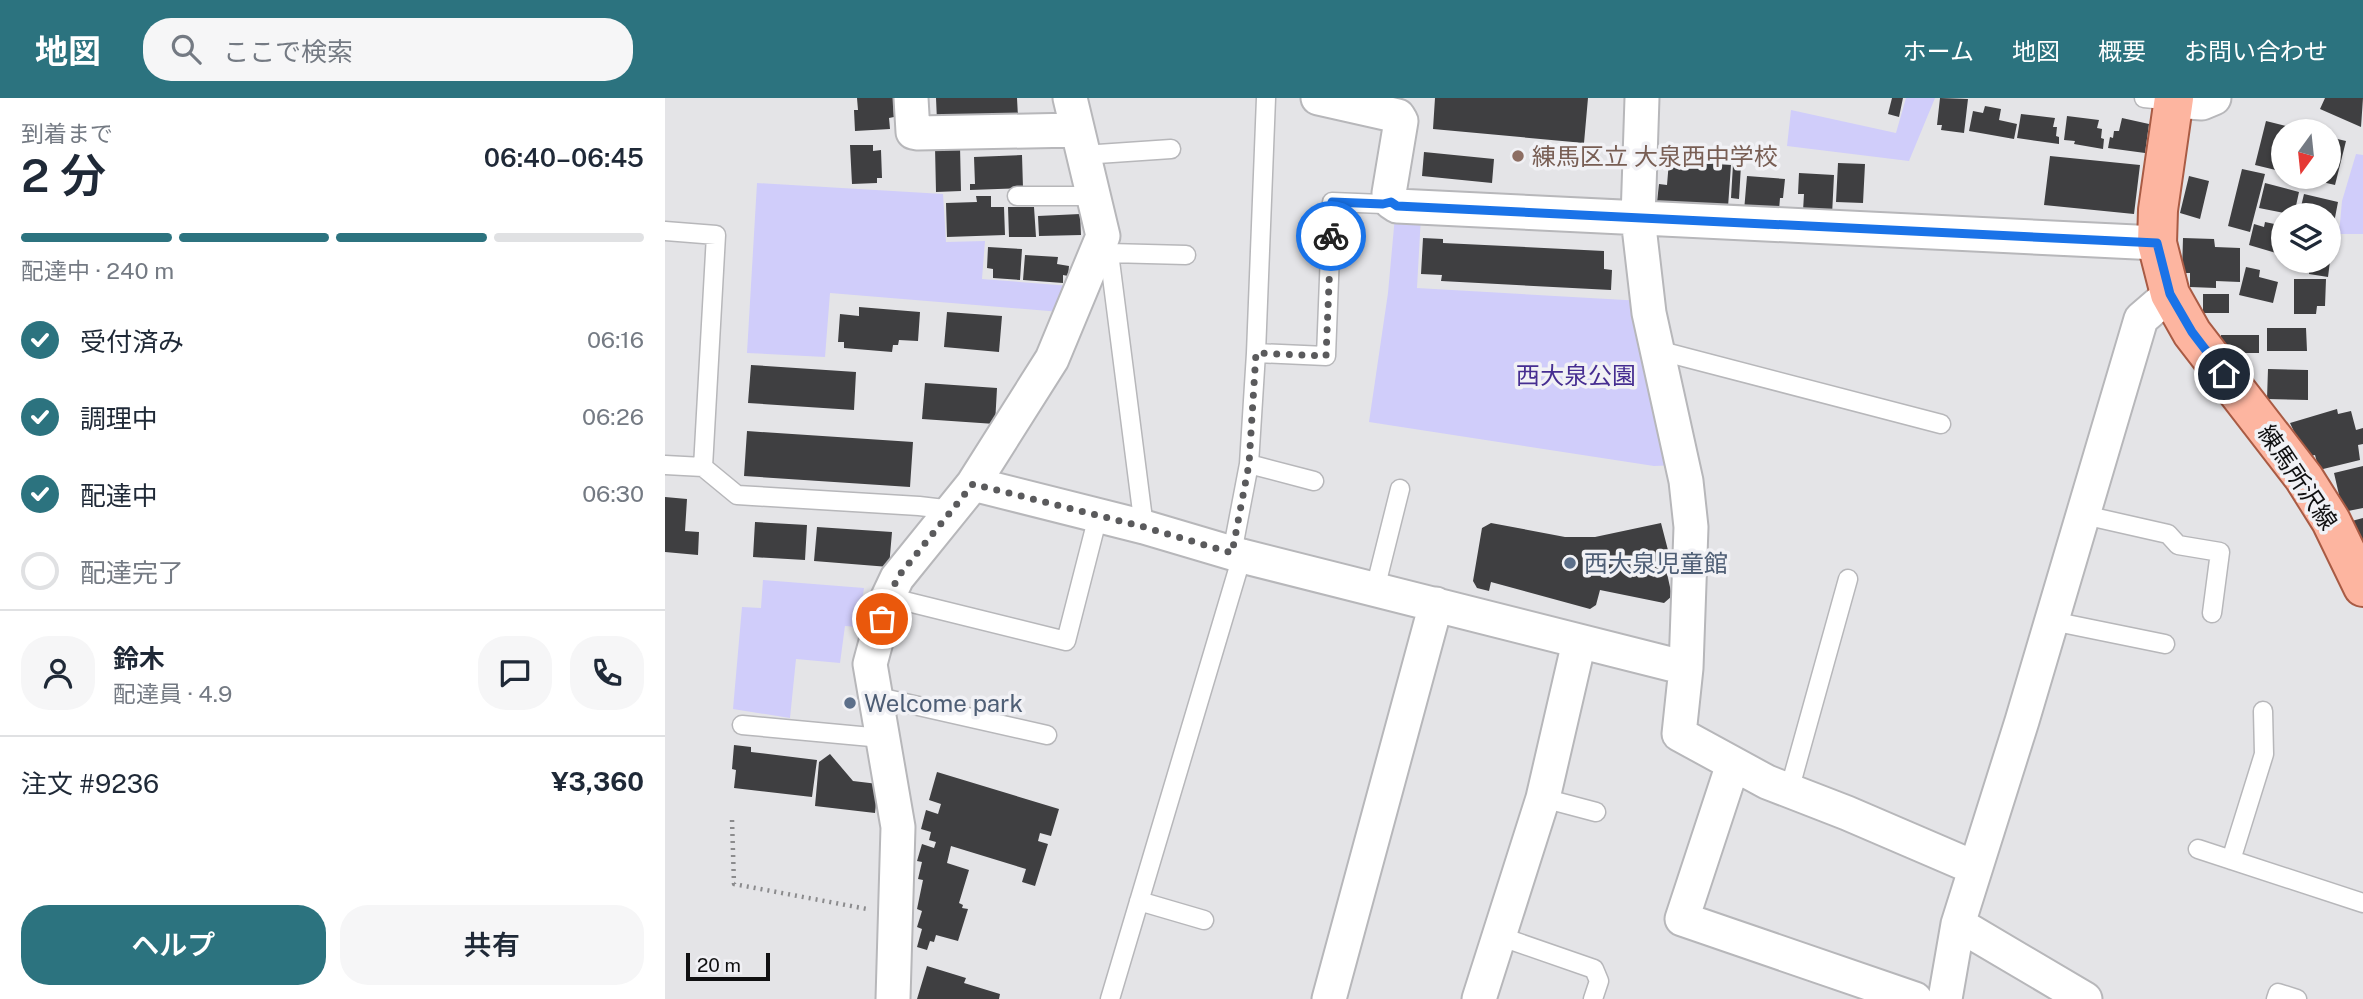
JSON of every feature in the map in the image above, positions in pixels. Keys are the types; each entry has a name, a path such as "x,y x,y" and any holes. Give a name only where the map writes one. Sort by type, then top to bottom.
{"main road":[{"name":"練馬所沢線","path":"2164,99 2157,243 2170,294 2192,332 2304,478 2331,521 2363,587"}],"street":[{"path":"893,999 898,827 870,664 888,597 897,578 973,484 1052,359 1106,245 1077,128 918,133 913,132 912,127 911,98"},
{"path":"1318,98 1398,116 1401,121 1389,193 1391,202 1397,206 2157,243"},
{"path":"1642,98 1638,218 1649,313 1685,481 1691,527 1686,668 1679,734 1733,765 1790,791 1975,867"},
{"path":"2164,99 2202,103 2214,98"},
{"path":"1945,999 1958,924 2052,621 2141,320 2170,294"},
{"path":"973,484 1686,668"},
{"path":"1329,999 1436,604"},
{"path":"1479,999 1543,798 1580,642"},
{"path":"1733,765 1682,919 1915,999"},
{"path":"1958,924 2082,998"}],"lane":[{"path":"1110,999 1237,554 1249,464 1266,98"},
{"path":"1077,128 1171,149"},
{"path":"1017,196 1093,196"},
{"path":"1256,353 1326,356 1332,202 1391,202"},
{"path":"665,231 716,235 703,467"},
{"path":"1144,527 1106,245 1186,255"},
{"path":"1657,350 1941,424"},
{"path":"1249,464 1314,481"},
{"path":"665,465 703,467 737,495 953,510"},
{"path":"1375,589 1400,489"},
{"path":"2084,515 2168,534 2178,545 2220,552 2212,613"},
{"path":"888,597 1066,641 1098,516"},
{"path":"1790,791 1848,579"},
{"path":"2052,621 2165,645"},
{"path":"874,696 1047,735"},
{"path":"2231,860 2264,754 2263,711"},
{"path":"742,725 882,738"},
{"path":"1543,798 1596,812"},
{"path":"2198,849 2363,903"},
{"path":"1139,901 1204,920"},
{"path":"1499,936 1594,969 1599,981 1593,999"},
{"path":"2276,999 2279,993 2297,999"}],"path":[{"path":"732,820 734,884 895,915"}],"green space":[{"path":"1906,98 1935,98 1909,161 1787,146 1791,110 1896,133"},
{"path":"2356,154 2363,155 2363,234 2341,234 2342,201"},
{"path":"757,183 943,194 946,242 985,241 982,279 1071,286 1061,312 830,293 825,357 747,353"},
{"name":"西大泉公園","path":"1395,216 1421,216 1417,288 1643,301 1678,465 1654,466 1369,422 1388,293"},
{"path":"763,580 864,588 858,627 845,626 840,663 796,659 790,718 733,709 742,607 761,608"}],"building":[{"path":"857,98 893,98 894,117 889,118 890,129 855,131 854,110 858,110"},
{"path":"936,98 1017,98 1018,117 937,121"},
{"path":"1435,98 1588,98 1584,143 1433,129"},
{"path":"1892,98 1903,98 1899,117 1888,114"},
{"path":"1940,98 1968,99 1964,133 1941,130 1942,125 1937,125"},
{"path":"2325,98 2363,98 2361,127 2320,109"},
{"path":"1985,106 2001,109 1999,120 2017,124 2014,139 1969,131 1973,111 1983,113"},
{"path":"2021,114 2055,118 2053,127 2057,127 2059,144 2017,138"},
{"path":"2067,116 2099,120 2097,128 2102,129 2103,149 2064,140"},
{"path":"2122,118 2149,124 2145,153 2108,148 2110,137 2113,138 2114,131 2119,131"},
{"path":"2266,121 2271,122 2271,169 2255,165"},
{"path":"2341,140 2346,141 2341,161"},
{"path":"850,145 873,145 873,151 881,150 882,178 877,178 877,183 852,184"},
{"path":"960,146 961,191 936,192 935,147"},
{"path":"1734,148 1742,148 1739,199 1731,198"},
{"path":"1424,152 1494,159 1492,183 1422,176"},
{"path":"1022,155 1023,188 970,190 970,184 975,184 974,157"},
{"path":"2050,156 2140,165 2134,214 2044,205"},
{"path":"1669,161 1731,165 1728,207 1657,202 1659,184 1667,185"},
{"path":"1838,163 1865,164 1863,203 1836,202"},
{"path":"2242,169 2265,174 2250,232 2228,226"},
{"path":"1799,173 1834,175 1832,215 1803,211 1804,194 1798,194"},
{"path":"1747,176 1785,179 1779,210 1744,211"},
{"path":"2189,176 2209,181 2200,219 2180,213"},
{"path":"2265,183 2271,185 2271,189 2299,192 2297,203 2271,203 2271,210 2259,208"},
{"path":"2304,194 2338,202 2338,203 2302,203"},
{"path":"976,196 991,196 991,207 1004,207 1005,235 947,237 946,203 977,202"},
{"path":"1008,207 1034,207 1036,237 1009,237"},
{"path":"1080,214 1081,235 1039,236 1038,216"},
{"path":"2265,222 2271,223 2271,252 2249,245 2254,224 2264,227"},
{"path":"1423,238 1443,239 1443,243 1604,251 1604,269 1612,270 1611,290 1441,281 1442,275 1421,274"},
{"path":"2183,238 2214,239 2215,247 2240,248 2240,282 2216,281 2216,288 2190,287 2190,273 2182,273"},
{"path":"988,247 1022,249 1020,280 993,278 993,269 987,268"},
{"path":"1025,255 1058,257 1057,264 1069,266 1068,276 1063,275 1063,283 1023,280"},
{"path":"2246,267 2260,270 2259,277 2278,282 2273,303 2239,295"},
{"path":"2309,273 2328,273 2328,277"},
{"path":"2294,279 2326,279 2325,306 2317,306 2316,314 2294,314"},
{"path":"2203,294 2229,294 2229,313 2203,313"},
{"path":"859,307 920,312 918,341 899,340 898,345 893,345 892,352 844,348 844,342 838,342 840,314 859,316"},
{"path":"947,312 1002,316 999,352 944,347"},
{"path":"2267,328 2306,328 2307,351 2267,351"},
{"path":"2221,335 2259,335 2259,353 2226,353 2221,349"},
{"path":"751,365 856,372 854,410 748,403"},
{"path":"2268,369 2308,370 2308,400 2267,399"},
{"path":"925,383 997,388 995,424 922,419"},
{"path":"2337,409 2338,414 2351,411 2356,430 2363,428 2363,444 2358,445 2360,460 2319,470 2315,455 2306,457 2290,423"},
{"path":"747,431 913,442 910,487 744,476"},
{"path":"2363,466 2363,508 2343,512 2334,473"},
{"path":"665,497 687,499 685,531 699,532 698,555 665,552"},
{"path":"2363,518 2363,551 2348,522"},
{"path":"755,522 807,525 805,560 753,557"},
{"path":"1491,523 1565,537 1595,537 1661,523 1670,558 1664,560 1672,596 1664,603 1600,590 1596,605 1590,609 1491,582 1489,591 1477,588 1473,581 1482,528"},
{"path":"817,527 892,532 889,567 814,561"},
{"path":"734,745 751,747 751,752 817,760 812,797 734,788"},
{"path":"830,754 853,781 878,784 875,813 815,806 819,762"},
{"path":"937,772 1059,809 1051,836 1040,833 1038,841 1048,844 1035,886 1022,882 1026,869 951,846 947,863 969,870 959,903 963,905 962,908 968,909 958,941 936,935 927,950 917,947 922,929 917,927 922,911 917,909 923,880 918,879 922,862 917,861 922,844 934,848 936,842 929,840 931,832 921,829 926,810 938,814 941,804 929,800"},
{"path":"927,966 966,978 964,983 1000,994 999,999 917,999"}],"way so far":[{"path":"882,619 897,578 973,484 1144,527 1232,553 1249,464 1256,353 1326,356 1331,236"}],"place":[{"name":"練馬区立 大泉西中学校","path":"1518,156"},
{"name":"西大泉児童館","path":"1570,563"},
{"name":"Welcome park","path":"850,703"}],"route":[{"path":"1331,236 1332,202 1391,202 1397,206 2157,243 2170,294 2192,332 2224,374"}]}
